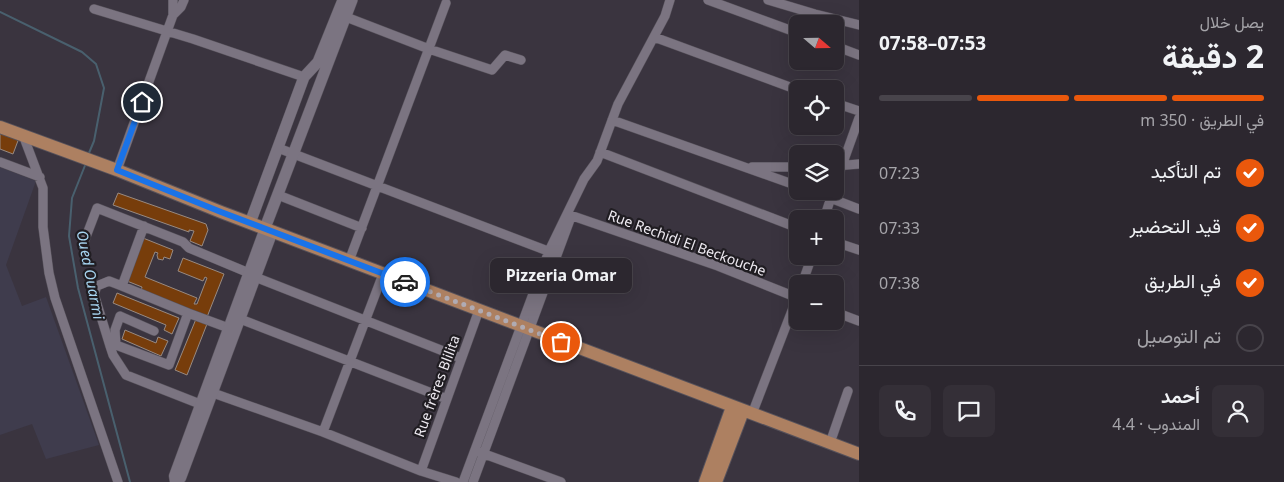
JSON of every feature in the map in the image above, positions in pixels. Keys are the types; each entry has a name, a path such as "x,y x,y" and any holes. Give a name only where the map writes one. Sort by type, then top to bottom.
{"main road":[{"path":"250,223 304,77 318,62 343,0"},
{"path":"269,230 278,195 352,0"},
{"path":"0,127 70,152 349,261 859,454"},
{"path":"705,482 742,410"},
{"path":"716,482 742,410"}],"street":[{"path":"111,168 172,16 181,7 184,0"},
{"path":"473,482 553,253 584,179 597,161 618,104 665,16 670,0"},
{"path":"708,0 789,30"},
{"path":"768,0 815,14 859,24"},
{"path":"170,1 172,16"},
{"path":"349,261 446,3"},
{"path":"94,9 193,39 304,77"},
{"path":"346,16 429,49 492,70 505,56 521,60"},
{"path":"654,37 789,87"},
{"path":"844,49 859,55"},
{"path":"844,106 859,111"},
{"path":"612,120 789,183"},
{"path":"844,153 858,122"},
{"path":"23,135 43,188 43,227 52,286 116,481"},
{"path":"278,148 378,184 553,253"},
{"path":"600,152 789,225"},
{"path":"0,162 40,177"},
{"path":"844,165 859,164"},
{"path":"747,167 789,166"},
{"path":"278,195 362,228"},
{"path":"842,200 859,209"},
{"path":"84,242 97,208 183,242 189,248 252,275 461,358"},
{"name":"Rue Rechidi El Beckouche","path":"569,215 718,266 789,294"},
{"path":"122,286 144,226"},
{"path":"175,482 181,478 204,405 269,230"},
{"path":"844,245 859,250"},
{"path":"323,432 383,274"},
{"path":"113,346 94,294 97,286 109,281 232,329"},
{"name":"Rue frères Blilita","path":"421,471 479,310"},
{"path":"113,346 169,365 188,313"},
{"path":"742,410 789,313"},
{"path":"844,315 859,320"},
{"path":"154,331 120,316 115,330 113,355 126,375 204,405"},
{"path":"236,318 447,399"},
{"path":"463,482 474,450 526,328"},
{"path":"204,405 213,393 232,329"},
{"path":"830,443 848,391"},
{"path":"213,393 323,432 441,480 456,482"},
{"path":"474,450 561,482"}],"shaded area":[{"path":"0,167 36,181 6,265 22,306 46,297 99,445 46,459 32,424 0,435"}],"building":[{"path":"0,131 19,138 13,154 0,149"},
{"path":"118,193 206,224 208,230 202,246 190,241 194,231 189,230 189,232 113,205"},
{"path":"143,238 173,250 170,259 164,257 163,260 158,259 158,253 155,252 145,277 197,298 194,304 197,304 207,278 205,277 203,281 178,271 183,258 224,274 207,317 141,291 142,287 127,281"},
{"path":"117,293 179,318 172,334 164,330 166,325 113,303"},
{"path":"196,319 207,324 187,375 175,370"},
{"path":"125,330 156,343 158,337 168,341 161,356 122,339"}],"waterway":[{"name":"Oued Ouarmi","path":"0,12 82,52 96,64 104,88 94,141 89,153"},
{"name":"Oued Ouarmi","path":"86,163 72,198 69,236 78,288 130,482"}],"way so far":[{"path":"405,282 561,342"}],"place":[{"name":"Pizzeria Omar","path":"561,342"}],"route":[{"path":"142,102 117,170 405,282"}]}
